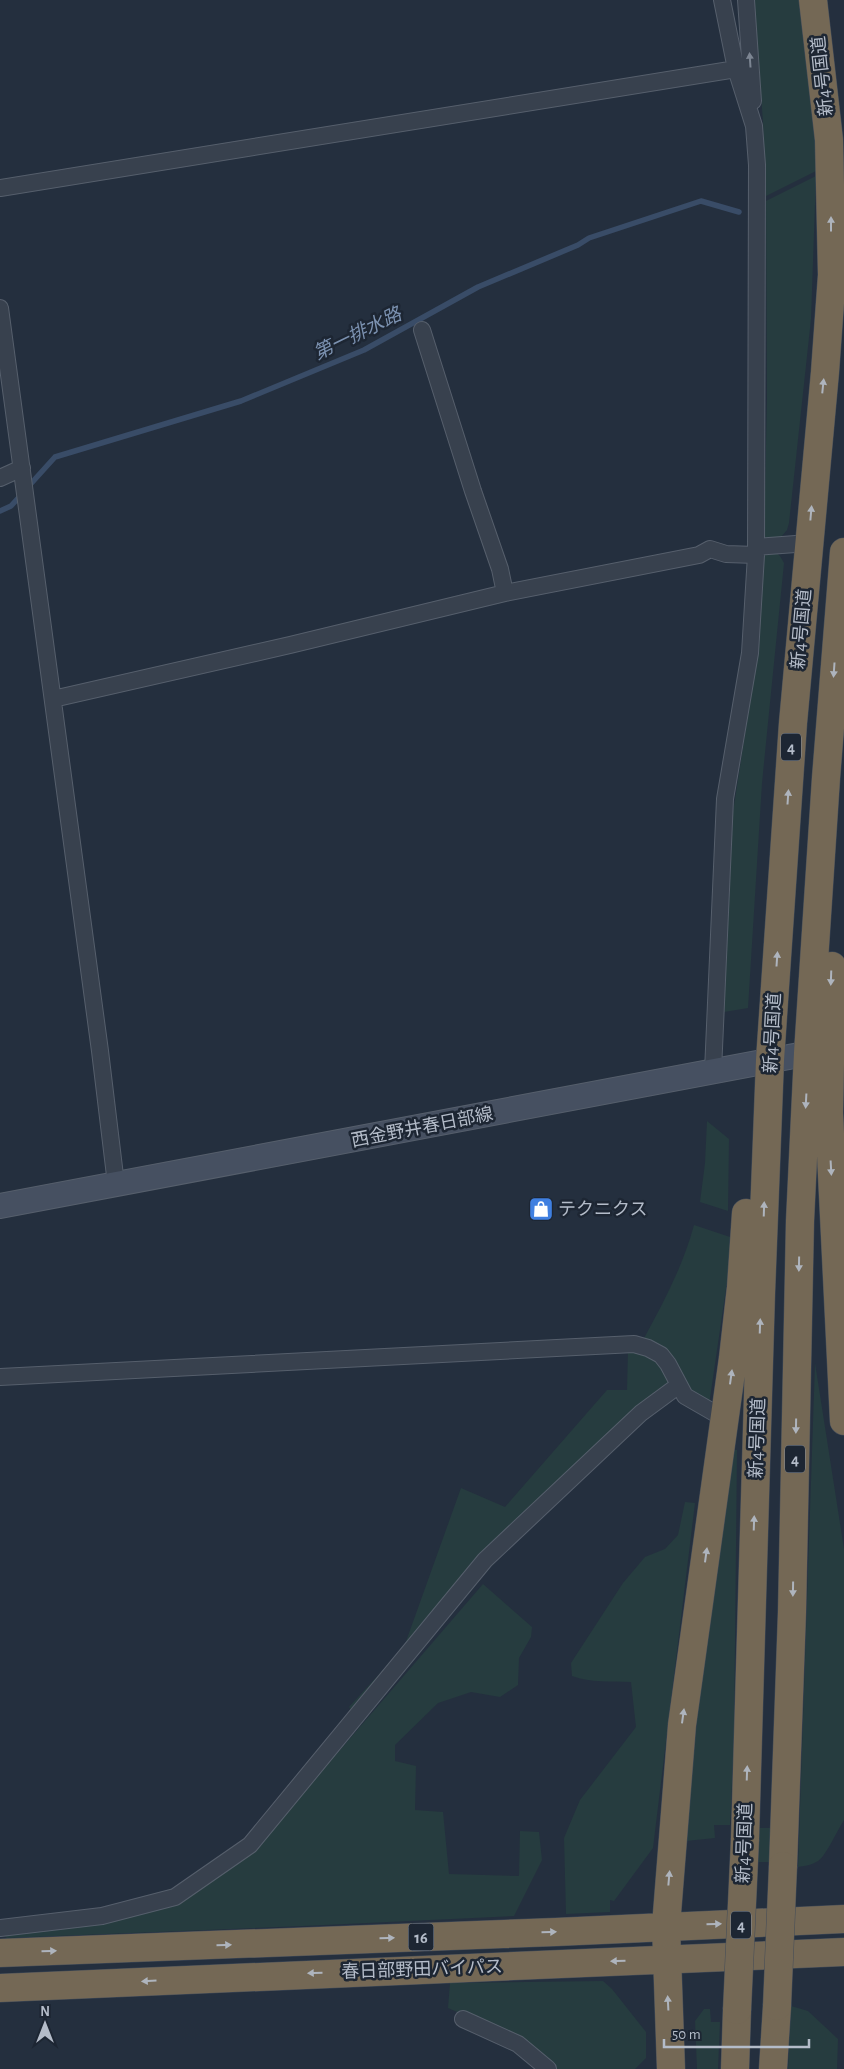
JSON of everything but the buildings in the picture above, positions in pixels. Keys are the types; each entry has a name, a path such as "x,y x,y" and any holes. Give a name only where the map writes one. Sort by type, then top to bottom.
{"highway":[{"name":"新4号国道","path":"735,2069 745,1839 770,1060 792,733 832,275 829,140 813,0"},
{"name":"新4号国道","path":"774,2069 792,1612 800,1222 828,1050 826,778 844,563"},
{"path":"844,737 828,1050 829,1113 844,1421"},
{"name":"4","path":"666,1926 682,1725 725,1419 741,1287 750,1128 770,1060"},
{"name":"春日部野田バイパス","path":"0,1953 844,1919"},
{"path":"666,1926 671,2069"},
{"name":"春日部野田バイパス","path":"0,1988 844,1952"}],"main road":[{"name":"西金野井春日部線","path":"0,1206 828,1050"}],"street":[{"path":"722,0 736,68 754,126"},
{"path":"713,1071 725,799 750,653 756,551 757,165 746,0"},
{"path":"0,188 736,68"},
{"path":"0,308 100,1051 116,1184"},
{"path":"422,330 500,569 506,593"},
{"path":"0,478 22,468"},
{"path":"53,699 261,652 506,593 699,555 710,549 726,554 808,543"},
{"path":"0,1377 634,1344 648,1348 661,1355 685,1396 725,1419"},
{"path":"0,1928 102,1916 175,1897 250,1846 485,1560 641,1413 679,1385"},
{"path":"463,2019 518,2044 548,2069"}],"green space":[{"path":"754,0 799,0 815,134 816,171 766,196 763,122"},
{"path":"816,176 811,319 789,523 787,530 781,537 764,539 767,399 766,201"},
{"path":"773,549 784,563 762,783 748,1008 724,1012 733,812 758,650 762,552"},
{"path":"707,1121 729,1139 728,1211 700,1202 705,1163"},
{"path":"694,1225 730,1237 728,1275 709,1405 699,1400 642,1342 678,1271"},
{"path":"628,1350 652,1355 670,1382 583,1456 543,1497 465,1582 353,1712 349,1707 404,1647 461,1488 505,1507 607,1390 627,1390"},
{"path":"815,1363 844,1549 844,1820 821,1858 808,1865 798,1867"},
{"path":"734,1450 737,1450 734,1741 730,1825 714,1825 715,1838 686,1841 700,1686"},
{"path":"685,1502 695,1503 653,1848 614,1901 610,1900 610,1912 566,1914 564,1838 580,1800 636,1727 631,1682 594,1681 572,1676 571,1663 623,1583 645,1557 665,1549 678,1535"},
{"path":"483,1584 532,1627 531,1637 519,1658 518,1685 500,1697 471,1692 438,1703 395,1745 395,1761 416,1766 415,1810 443,1812 449,1874 519,1876 520,1831 539,1832 542,1860 514,1916 7,1938 3,1934 163,1896 290,1808"},
{"path":"759,1828 771,1828 770,1862 758,1862"},
{"path":"603,1981 612,1989 646,2032 646,2058 635,2069 557,2069 533,2050 519,2042 448,2008 450,1983"},
{"path":"791,2006 808,2011 838,2039 837,2069 788,2069"},
{"path":"704,2009 710,2009 711,2022 720,2022 718,2069 697,2069 695,2021"}],"waterway":[{"name":"第一排水路","path":"27,488 55,457 241,401 364,350 478,287 578,245 589,238 701,201 739,212"},
{"name":"第一排水路","path":"0,511 11,506 21,495"}],"place":[{"name":"テクニクス","path":"541,1209"}]}
